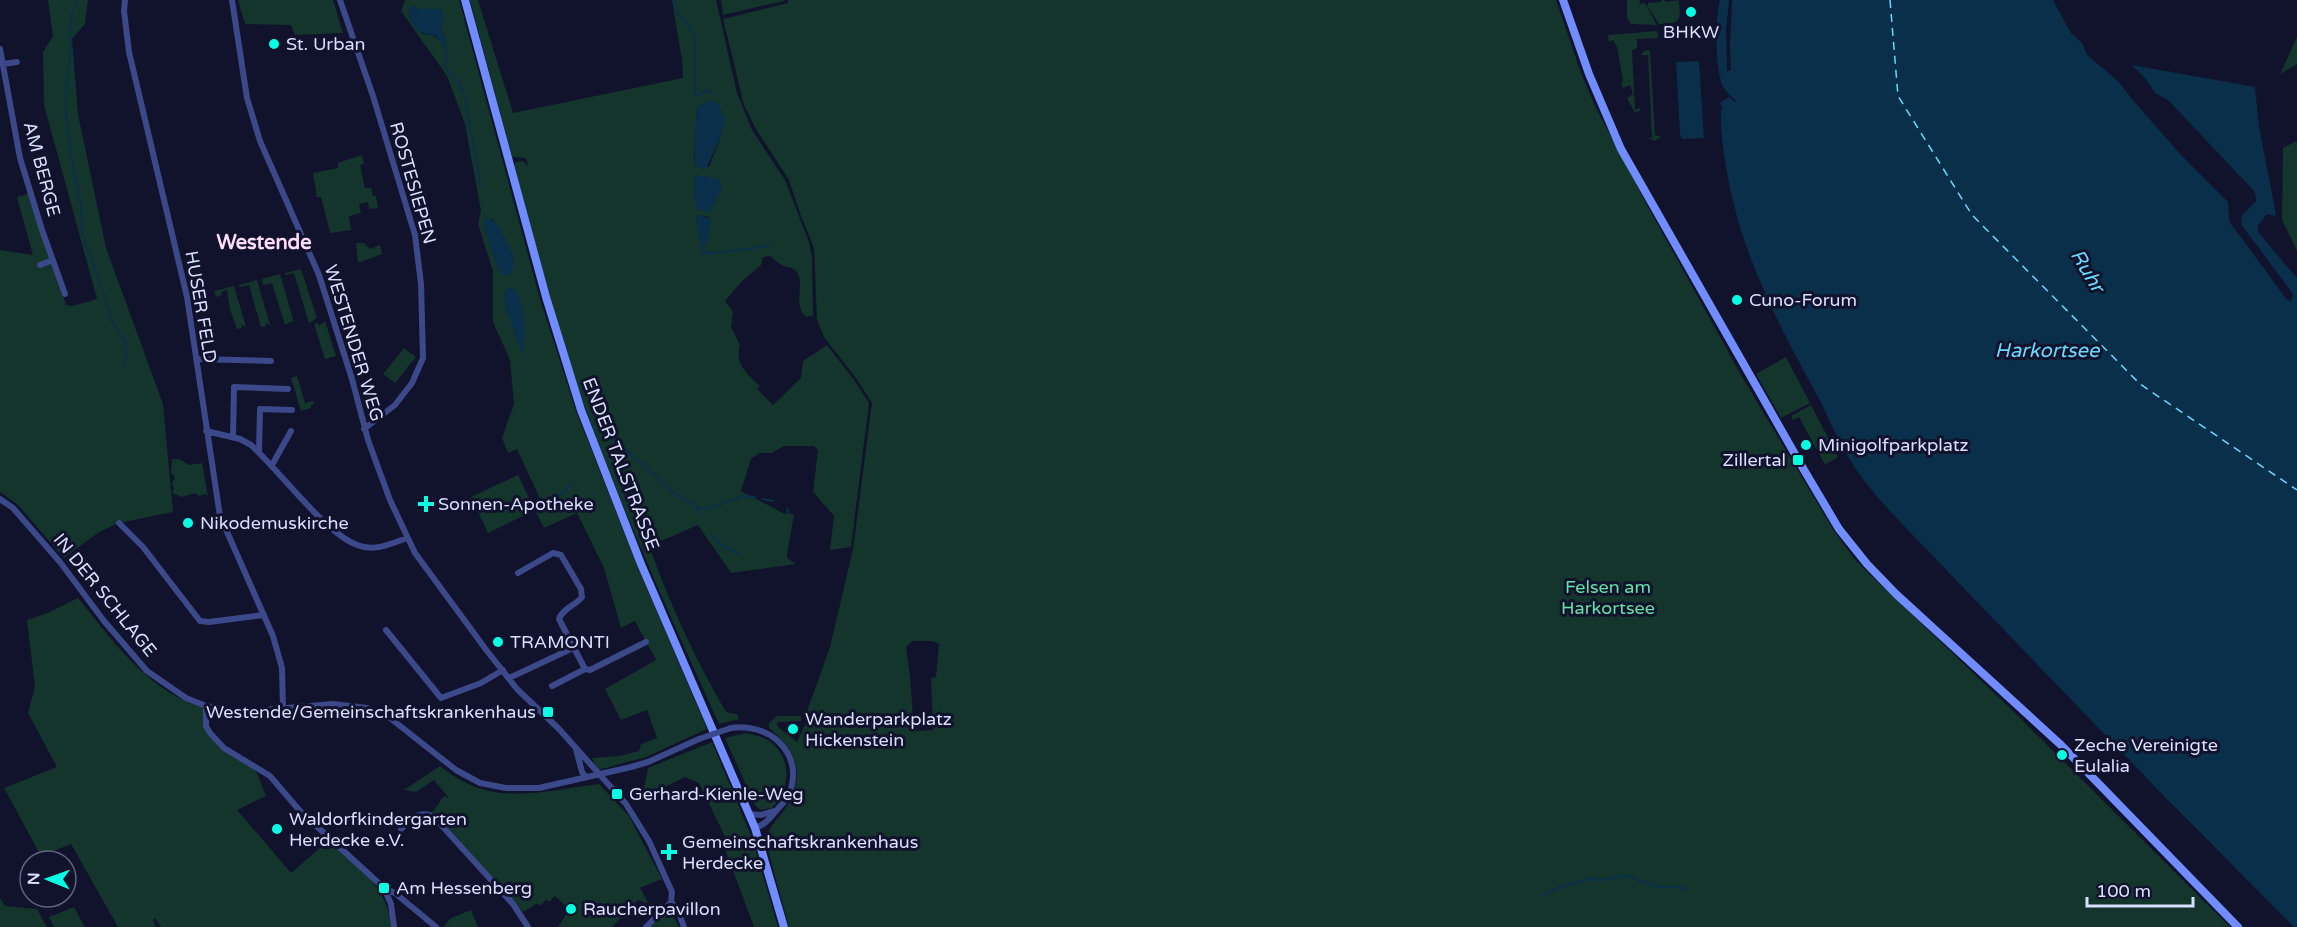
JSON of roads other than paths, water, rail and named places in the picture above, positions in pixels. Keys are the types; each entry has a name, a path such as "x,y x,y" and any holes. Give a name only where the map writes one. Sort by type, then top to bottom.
{"main road":[{"name":"ENDER TALSTRASSE","path":"465,0 546,297 581,410 641,564 750,814 784,927"},
{"path":"1563,0 1621,149 1829,513 1854,549 1896,594 2061,745 2238,927"}],"street":[{"name":"HUSER FELD","path":"125,0 124,11 129,52 187,297 220,516 273,636 282,668 283,708"},
{"name":"WESTENDER WEG","path":"232,0 247,98 260,141 319,275 352,379 364,429 380,476 407,538 424,567 509,678 599,774"},
{"name":"ROSTESIEPEN","path":"340,0 373,96 415,235 421,284 423,358 412,383 395,405 364,429"},
{"name":"AM BERGE","path":"0,49 20,158 65,294"},
{"path":"3,64 17,62"},
{"path":"40,265 53,260"},
{"path":"196,359 271,361"},
{"path":"232,437 234,387 288,388"},
{"path":"259,452 260,409 292,410"},
{"path":"206,431 232,437 251,445 320,516 357,545 371,548 385,547 407,538"},
{"path":"272,465 291,431"},
{"name":"IN DER SCHLAGE","path":"0,499 13,508 60,562 104,621 147,671 186,698 206,706 239,712 333,704 368,708 390,718 456,770 480,783 506,788 539,788 648,762 699,739 731,728 753,726 767,732 784,748 790,761 792,778 790,792 783,805 776,811"},
{"path":"119,523 143,547 200,621 209,622 264,615"},
{"path":"518,573 553,553 561,555 581,589 582,597 578,603 562,613 559,619 585,669"},
{"path":"386,630 441,698 481,683 503,670"},
{"path":"552,686 646,642"},
{"path":"509,678 573,648"},
{"path":"206,706 206,726 210,733 225,748 270,776 300,811 384,888 391,904 394,927"},
{"name":"WESTENDER WEG","path":"576,749 582,772 586,777"},
{"path":"599,774 626,804 649,841 672,892 670,902 646,927"},
{"path":"750,814 760,815 776,811"},
{"path":"755,828 770,820 776,811"},
{"path":"401,829 418,815 425,813 433,816 513,904 528,927"},
{"path":"384,888 395,893 436,927"},
{"path":"670,902 677,908 684,927"}],"water":[{"name":"Harkortsee","path":"1720,0 1729,0 1726,30 1727,71 1731,70 1732,0 2053,0 2071,33 2082,43 2087,55 2119,82 2181,155 2228,202 2229,221 2287,300 2291,301 2293,294 2241,224 2242,215 2256,201 2255,192 2168,100 2155,93 2132,65 2255,87 2259,127 2276,214 2275,216 2267,214 2258,226 2258,232 2297,278 2297,927 2294,927 2162,794 1904,526 1873,492 1853,465 1772,307 1740,225 1726,167 1721,130 1721,108 1724,110 1720,103 1729,97 1736,101 1723,87 1718,69 1717,31"},
{"path":"410,7 421,9 440,9 443,16 441,31 446,38 446,49 436,36 416,29 410,14"},
{"path":"1699,61 1704,138 1682,139 1676,62"},
{"path":"711,101 718,103 725,121 706,169 696,167 695,164 695,126 698,108"},
{"path":"694,175 716,178 720,181 721,189 708,213 697,209"},
{"path":"700,215 711,219 706,246 701,246 696,217"},
{"path":"489,217 501,231 513,256 514,265 510,275 504,276 499,271 484,226 484,221"},
{"path":"511,287 520,299 523,308 525,329 523,357 505,305 504,295 507,288"}],"waterway":[{"path":"77,0 72,12 65,102 71,158 81,206 86,247 103,290 110,318 125,340 127,358 122,366"},
{"path":"674,0 678,14 695,34 695,94 698,96 705,90 714,94"},
{"path":"446,49 446,68 464,93 481,187"},
{"path":"701,246 703,253 706,250 708,254 770,246"},
{"path":"601,432 620,444 674,493 702,509 743,496 755,497"},
{"path":"551,500 571,485"},
{"path":"762,499 773,501"},
{"path":"696,507 699,515"},
{"path":"787,509 789,513"},
{"path":"712,535 722,546 738,553"},
{"path":"1544,895 1560,887 1590,879 1604,880 1621,876 1628,876 1657,887 1680,887 1688,890"}],"place":[{"name":"BHKW","path":"1691,12"},
{"name":"St. Urban","path":"274,44"},
{"name":"Cuno-Forum","path":"1737,300"},
{"name":"Minigolfparkplatz","path":"1806,445"},
{"name":"Zillertal","path":"1798,460"},
{"name":"Sonnen-Apotheke","path":"426,504"},
{"name":"Nikodemuskirche","path":"188,523"},
{"name":"TRAMONTI","path":"498,642"},
{"name":"Westende/Gemeinschaftskrankenhaus","path":"548,712"},
{"name":"Wanderparkplatz Hickenstein","path":"793,729"},
{"name":"Zeche Vereinigte Eulalia","path":"2062,755"},
{"name":"Gerhard-Kienle-Weg","path":"617,794"},
{"name":"Waldorfkindergarten Herdecke e.V.","path":"277,829"},
{"name":"Gemeinschaftskrankenhaus Herdecke","path":"669,852"},
{"name":"Am Hessenberg","path":"384,888"},
{"name":"Raucherpavillon","path":"571,909"}],"district":[{"name":"Westende","path":"264,243"}],"water label":[{"name":"Ruhr","path":"2087,271"}],"park label":[{"name":"Felsen am Harkortsee","path":"1608,597"}]}
